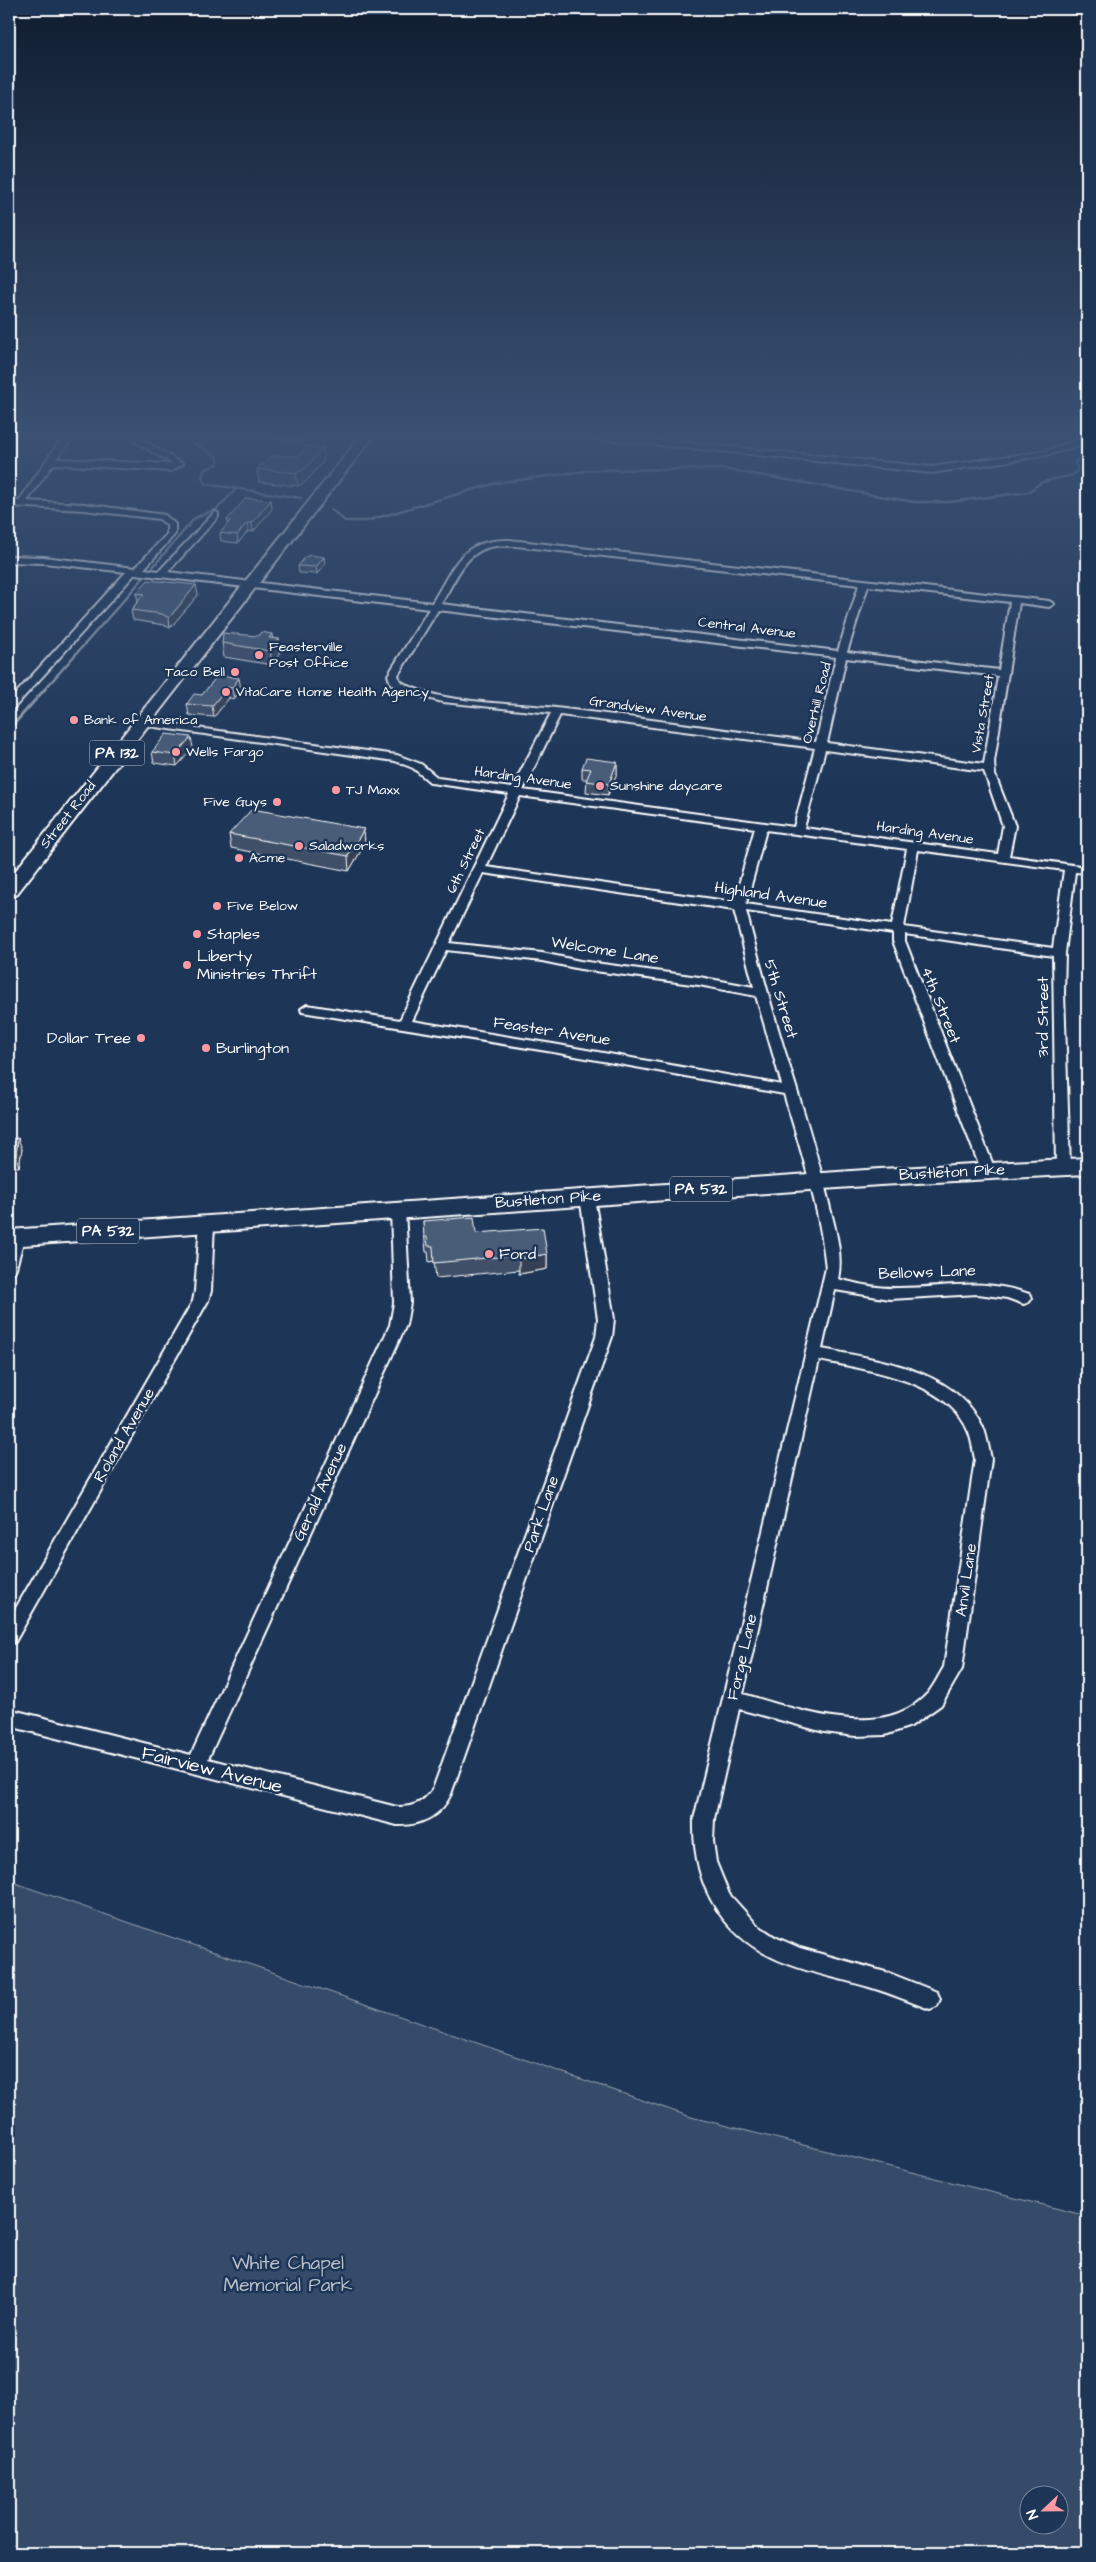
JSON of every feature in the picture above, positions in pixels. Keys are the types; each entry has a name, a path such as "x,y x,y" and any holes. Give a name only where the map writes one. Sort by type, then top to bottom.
{"main road":[{"name":"Street Road","path":"9,891 276,553"},
{"name":"Bustleton Pike","path":"13,1238 817,1181 1087,1166"}],"street":[{"path":"9,707 152,553"},
{"path":"162,573 181,553"},
{"path":"435,605 468,553"},
{"path":"586,553 1049,604"},
{"name":"Central Avenue","path":"9,559 44,560 162,573 1004,674"},
{"name":"Overhill Road","path":"798,832 842,654 864,583"},
{"name":"Vista Street","path":"1003,859 1010,826 989,768 1015,600"},
{"name":"Grandview Avenue","path":"435,605 394,670 393,679 398,685 417,693 443,699 557,711 989,768"},
{"name":"6th Street","path":"404,1024 478,869 557,711"},
{"name":"Harding Avenue","path":"141,722 397,758 417,766 435,781 1087,870"},
{"path":"739,906 761,826"},
{"name":"4th Street","path":"913,847 898,929 902,950 988,1170"},
{"name":"3rd Street","path":"1063,1167 1060,1092 1059,953 1070,868"},
{"name":"Highland Avenue","path":"478,869 1059,953"},
{"name":"5th Street","path":"739,906 762,993 817,1181"},
{"name":"Welcome Lane","path":"442,946 542,957 580,965 699,981 762,993"},
{"name":"Feaster Avenue","path":"307,1009 553,1048 792,1092"},
{"name":"Forge Lane","path":"817,1181 833,1253 830,1283 702,1835 704,1858 710,1880 717,1895 738,1921 764,1943 787,1953 885,1982 930,1999"},
{"name":"Park Lane","path":"417,1815 434,1804 441,1794 496,1645 604,1337 606,1319 587,1197"},
{"name":"Gerald Avenue","path":"196,1766 398,1325 402,1303 398,1210"},
{"name":"Roland Avenue","path":"9,1636 200,1301 203,1291 207,1223"},
{"path":"9,1268 13,1238"},
{"name":"Bellows Lane","path":"830,1283 898,1294 984,1288 1011,1293 1024,1298"},
{"name":"Anvil Lane","path":"732,1699 838,1727 862,1729 884,1727 905,1721 924,1710 938,1697 953,1669 983,1459 976,1428 961,1406 947,1394 919,1378 814,1353"},
{"name":"Fairview Avenue","path":"9,1718 397,1816 417,1815"}],"green space":[{"name":"White Chapel Memorial Park","path":"9,1881 691,2117 1087,2216 1087,2553 33,2553 9,2544"}],"building":[{"path":"310,555 324,557 316,567 298,566 305,557"},
{"path":"148,580 196,585 169,618 162,614 131,610 144,594 136,593"},
{"path":"261,632 272,634 269,638 279,639 270,651 222,643 223,633 258,636"},
{"path":"218,675 239,678 232,688 227,687 212,706 187,704 194,694 202,695"},
{"path":"166,734 191,737 175,755 152,752"},
{"path":"586,758 617,762 609,784 586,781 591,769 582,768"},
{"path":"252,809 364,829 348,856 229,834"},
{"path":"18,1138 16,1155 9,1156 9,1139"},
{"path":"474,1217 476,1233 543,1228 547,1254 519,1259 519,1255 434,1263 433,1246 428,1246 427,1237 424,1237 423,1221"}],"waterway":[{"path":"151,569 165,553"},
{"path":"44,690 146,575"},
{"path":"9,725 14,724 45,689"}],"place":[{"name":"Feasterville Post Office","path":"259,655"},
{"name":"Taco Bell","path":"235,672"},
{"name":"VitaCare Home Health Agency","path":"226,692"},
{"name":"Bank of America","path":"74,720"},
{"name":"Wells Fargo","path":"176,752"},
{"name":"Sunshine daycare","path":"600,786"},
{"name":"TJ Maxx","path":"336,790"},
{"name":"Five Guys","path":"277,802"},
{"name":"Saladworks","path":"299,846"},
{"name":"Acme","path":"239,858"},
{"name":"Five Below","path":"217,906"},
{"name":"Staples","path":"197,934"},
{"name":"Liberty Ministries Thrift","path":"187,965"},
{"name":"Dollar Tree","path":"141,1038"},
{"name":"Burlington","path":"206,1048"},
{"name":"Ford","path":"489,1254"}]}
